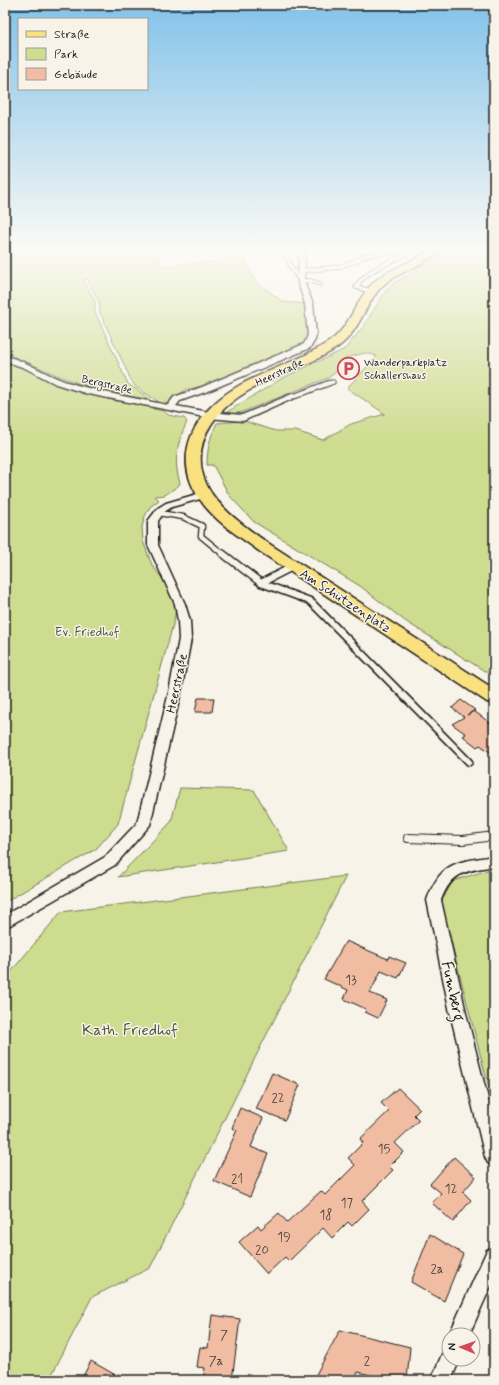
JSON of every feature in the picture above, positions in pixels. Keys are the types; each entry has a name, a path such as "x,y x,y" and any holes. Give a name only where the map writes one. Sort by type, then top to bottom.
{"main road":[{"name":"Heerstraße","path":"204,495 193,467 193,451 201,426 210,415 227,399 245,387 330,347 346,334 358,316"},
{"name":"Am Schützenplatz","path":"204,495 236,527 494,698"}],"street":[{"path":"170,408 177,399 205,389 307,346 311,340 310,316"},
{"name":"Bergstraße","path":"5,358 74,387 108,397 210,415"},
{"path":"210,415 243,418 295,396"},
{"path":"159,513 169,505 204,495"},
{"name":"Heerstraße","path":"5,922 110,861 143,825 175,692 184,639 184,621 180,604 153,545 153,521 159,513"},
{"name":"Fumberg","path":"494,861 454,869 442,880 434,900 458,1012 494,1157"},
{"path":"463,1327 494,1257"},
{"path":"441,1380 447,1367"}],"lane":[{"path":"295,396 333,382"},
{"path":"159,513 183,517 202,526 202,536 261,583 310,601 469,762"},
{"path":"261,583 294,566"},
{"path":"408,838 462,840 494,836"}],"green space":[{"path":"5,316 97,316 128,384 150,399 91,388 63,378 5,353"},
{"path":"101,316 310,316 312,335 307,346 226,380 185,390 170,402 162,404 136,387 132,382"},
{"path":"370,316 494,316 494,677 405,621 360,586 254,522 229,495 213,465 207,465 209,443 217,423 243,421 276,431 296,431 323,440 351,424 385,414 347,388 377,356 365,353 346,358 336,372 328,378 242,412 231,414 227,412 281,379 345,349"},
{"name":"Ev. Friedhof","path":"5,360 72,389 111,400 152,407 153,409 164,411 168,415 184,418 187,422 177,452 177,467 180,483 165,495 155,496 159,500 150,507 145,516 142,527 143,541 152,565 168,586 176,608 174,621 118,824 96,849 5,902"},
{"path":"180,788 254,790 289,851 118,877 171,822"},
{"path":"494,868 494,1108 441,902 453,881"},
{"name":"Kath. Friedhof","path":"346,876 150,1268 92,1297 49,1380 5,1380 5,973 9,974 61,912"}],"building":[{"path":"198,698 214,698 212,712 195,712"},
{"path":"461,700 475,710 467,715 474,711 494,726 494,755 480,745 477,747 463,736 466,734 452,724 464,717 452,708"},
{"path":"346,941 388,959 389,956 406,963 398,978 381,971 370,993 387,1000 378,1018 365,1012 366,1009 344,999 348,990 324,979"},
{"path":"272,1073 300,1085 285,1120 256,1109"},
{"path":"398,1088 420,1109 414,1115 419,1120 395,1143 404,1152 389,1167 393,1170 362,1201 369,1209 352,1226 348,1222 332,1238 323,1228 289,1261 285,1257 267,1274 239,1242 258,1225 261,1229 279,1213 287,1222 321,1191 325,1195 355,1165 348,1158 363,1143 360,1139 389,1111 381,1103"},
{"path":"240,1108 263,1118 251,1147 268,1154 250,1197 214,1181 237,1130 232,1128"},
{"path":"454,1157 476,1177 463,1192 471,1200 453,1222 432,1203 441,1193 430,1184"},
{"path":"430,1234 463,1254 444,1301 411,1282"},
{"path":"212,1315 240,1319 232,1380 203,1380 205,1368 197,1367 200,1347 208,1348"},
{"path":"340,1330 410,1347 407,1380 391,1380 358,1372 354,1380 313,1380"},
{"path":"91,1361 124,1380 81,1380"}],"place":[{"name":"Wanderparkplatz Schallershaus","path":"349,368"}]}
